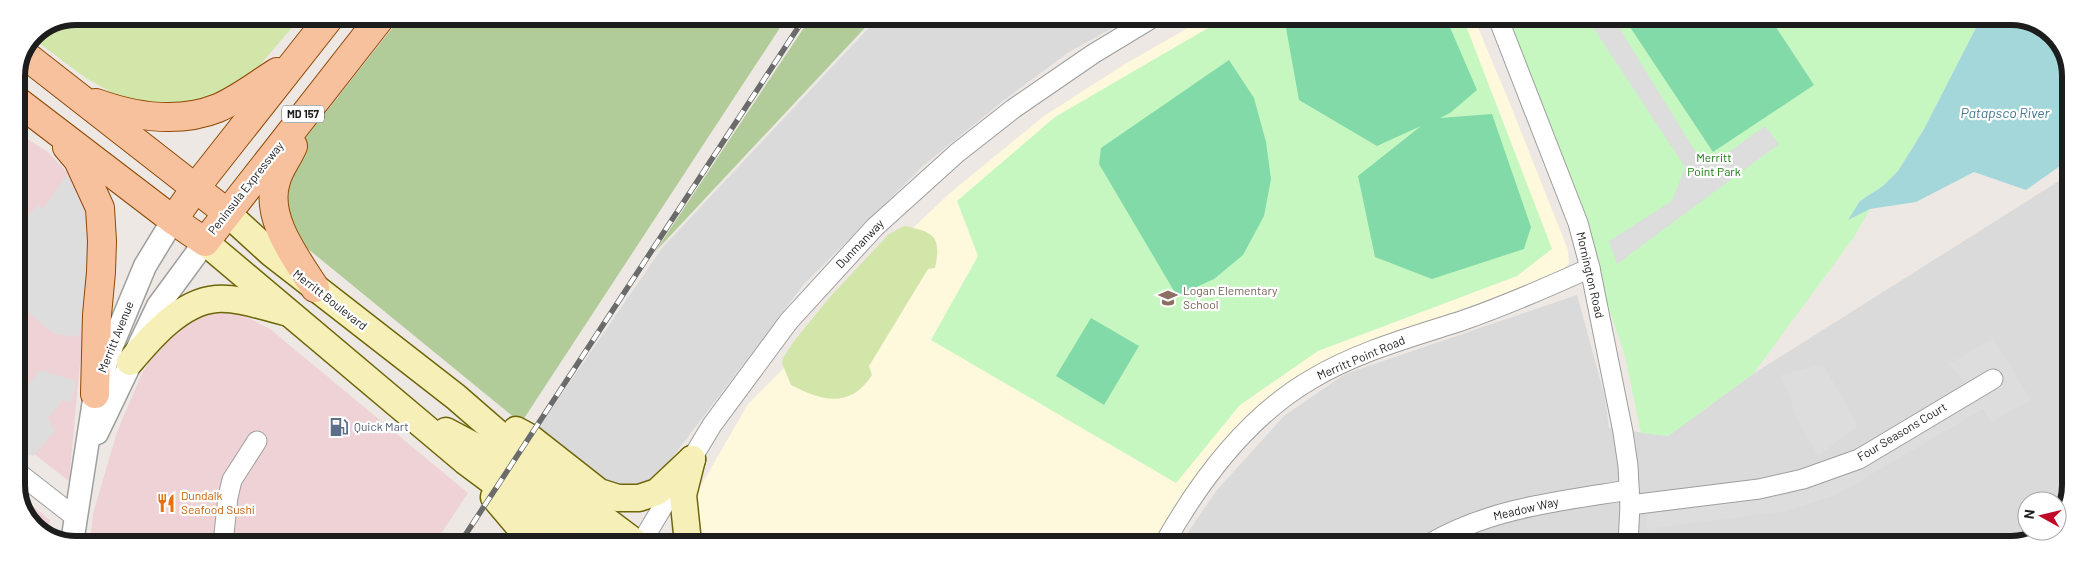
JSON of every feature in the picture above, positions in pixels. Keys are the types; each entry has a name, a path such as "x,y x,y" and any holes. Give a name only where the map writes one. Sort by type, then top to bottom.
{"main road":[{"path":"174,220 196,187 323,25"},
{"name":"Peninsula Expressway","path":"205,242 226,212 374,25"},
{"path":"78,97 137,115 166,117 197,114 218,108 246,93 299,57"},
{"name":"Merritt Boulevard","path":"29,58 196,187 271,253 456,397 547,476 627,536"},
{"path":"315,288 287,241 277,220 274,196 276,181 320,93"},
{"path":"25,107 205,242 465,461 565,536"},
{"path":"46,124 78,160 100,208 102,264 97,315 95,394"},
{"path":"130,362 155,332 190,308 205,301 217,299 242,302 289,312"},
{"path":"456,397 529,437 599,492 616,497 639,498 657,492 692,459"},
{"path":"401,407 478,448 592,536"},
{"path":"687,536 683,495 692,459"},
{"path":"465,461 527,536"}],"street":[{"name":"Dunmanway","path":"645,536 712,425 789,321 875,227 957,153 1013,109 1093,54 1141,25"},
{"name":"Mornington Road","path":"1501,25 1578,223 1590,268 1623,432 1630,498 1628,536"},
{"name":"Merritt Avenue","path":"73,536 95,394 113,343 145,266 174,220"},
{"name":"Merritt Avenue","path":"84,463 105,412 158,306 205,242"},
{"name":"Merritt Point Road","path":"1169,536 1210,474 1244,433 1268,411 1312,379 1364,354 1527,297 1590,268"},
{"name":"Four Seasons Court","path":"1630,498 1759,489 1803,479 1859,459 1993,379"},
{"path":"223,536 232,480 256,441"},
{"path":"25,478 75,517"},
{"name":"Meadow Way","path":"1444,536 1463,526 1497,514 1545,503 1630,498"}],"shaded area":[{"path":"871,25 1118,25 1069,52 1003,101 924,165 804,284 659,475 647,488 614,492 533,436 662,248"},
{"name":"Logan Elementary School","path":"1193,25 1477,25 1568,250 1569,263 1560,274 1546,280 1370,341 1335,358 1233,433 1206,462 1181,497 1158,536 691,536 692,501 748,404 790,362 912,229 951,192 1044,116 1125,64"},
{"path":"1592,25 1617,25 1700,159 1711,165 1765,126 1779,144 1617,264 1609,241 1672,201 1685,167"},
{"path":"25,138 48,152 82,188 91,220 90,302 80,363 69,481 25,447"},
{"path":"67,175 84,210 88,247 85,301 79,337 54,334 25,310 25,220 38,204 43,209"},
{"path":"2062,179 2062,491 2017,491 2017,535 1185,536 1217,490 1284,416 1345,374 1577,295 1605,397 1609,428 1668,436 1753,374"},
{"path":"231,309 270,329 468,493 440,536 91,536 93,514 117,432 142,373 172,328 198,311"},
{"path":"1993,339 2031,400 1991,422 1983,409 1836,495 1785,511 1647,529 1646,514 1788,495 1834,479 1976,395 1949,364"},
{"path":"1823,364 1858,426 1818,456 1798,420 1781,375"},
{"path":"40,370 76,381 71,402 63,400 48,418 55,431 33,456 25,455 25,388"},
{"path":"29,503 50,520 49,528 38,519"}],"green space":[{"path":"76,25 294,25 237,92 194,110 142,110 86,78 38,43 40,40 57,29"},
{"path":"395,25 782,25 521,423 302,244 288,222 283,174 293,154"},
{"path":"806,25 868,25 655,252"},
{"name":"Logan Elementary School","path":"1213,25 1466,25 1552,249 1517,276 1318,351 1240,405 1176,483 931,340 978,256 957,201 1055,117"},
{"path":"1285,25 1449,25 1477,90 1450,113 1440,118 1492,114 1531,227 1524,249 1432,279 1375,257 1358,176 1421,126 1377,146 1299,100"},
{"name":"Merritt Point Park","path":"1505,25 1977,25 1923,131 1898,171 1883,186 1860,201 1849,219 1870,209 1854,237 1753,374 1668,436 1641,433 1625,356 1573,202"},
{"path":"1629,25 1775,25 1814,85 1713,152"},
{"path":"1229,60 1254,98 1266,142 1271,179 1264,216 1243,255 1214,279 1177,296 1099,164 1101,148"},
{"path":"904,226 922,230 933,237 937,248 935,268 928,269 869,366 872,375 854,393 835,399 814,395 791,385 782,363 783,358 795,340 830,297 889,234"},
{"path":"1091,318 1139,346 1104,405 1056,376"}],"water":[{"name":"Patapsco River","path":"1977,25 2018,25 2030,29 2045,38 2055,51 2062,73 2062,165 2026,190 1974,172 1916,202 1870,209 1848,220 1860,201 1883,186 1898,171 1923,131"}],"railway":[{"path":"465,536 800,25"}],"place":[{"name":"Logan Elementary School","path":"1168,298"},
{"name":"Quick Mart","path":"339,427"},
{"name":"Dundalk Seafood Sushi","path":"166,503"}]}
